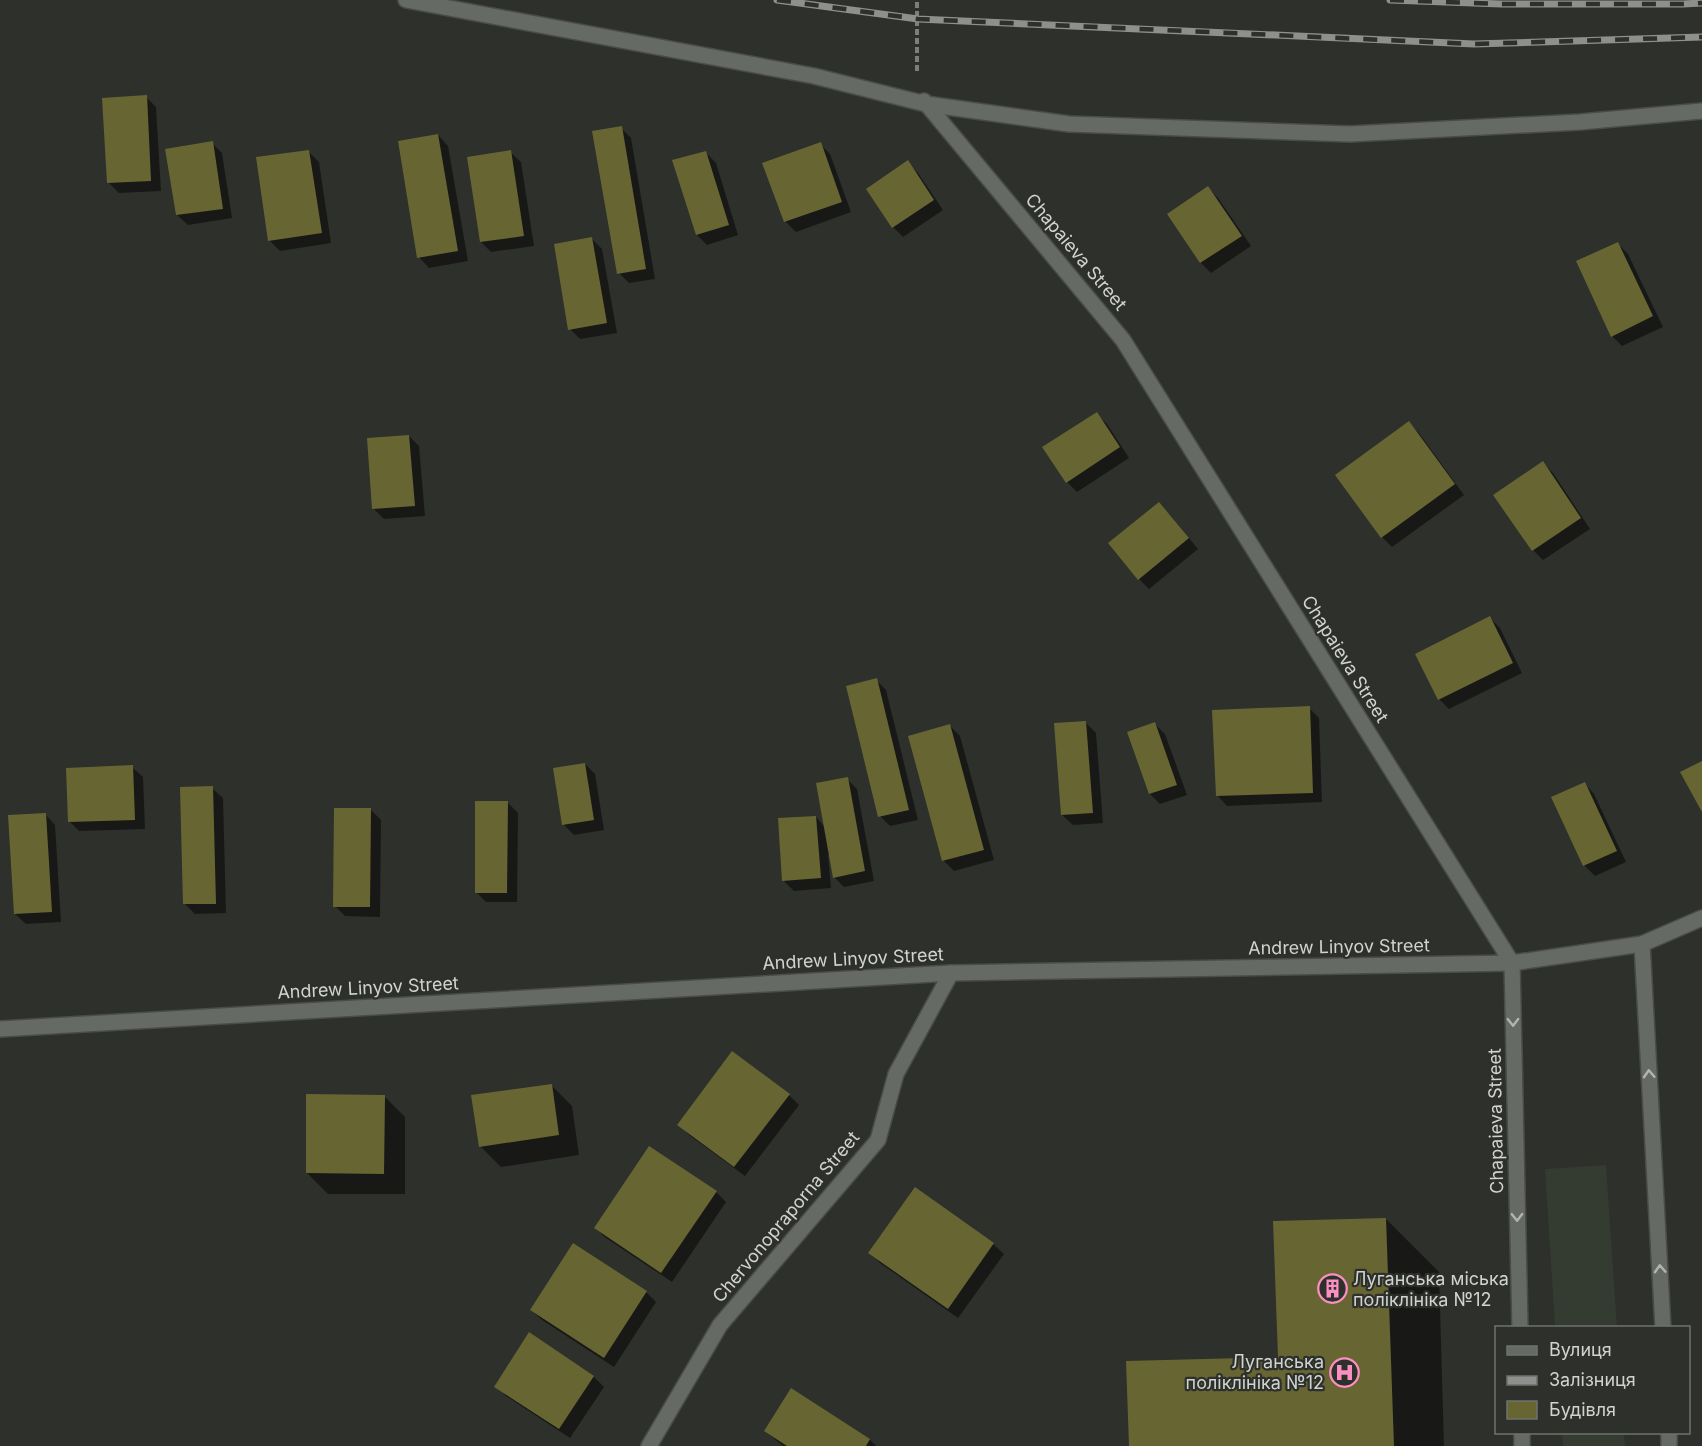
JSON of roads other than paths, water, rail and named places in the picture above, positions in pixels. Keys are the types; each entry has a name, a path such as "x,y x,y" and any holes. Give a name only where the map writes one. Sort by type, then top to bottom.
{"street":[{"path":"406,0 1069,124 1350,134 1580,122 1702,111"},
{"name":"Chapaieva Street","path":"922,98 1123,340 1512,963 1520,1326"},
{"name":"Andrew Linyov Street","path":"0,1029 951,973 1512,963 1642,944 1702,918"},
{"path":"1642,944 1663,1326"},
{"name":"Chervonopraporna Street","path":"649,1446 720,1325 878,1140 896,1074 951,973"}],"railway":[{"path":"777,0 918,19 1474,44 1702,37"},
{"path":"1390,0 1501,4 1702,3"}],"place":[{"name":"Луганська міська поліклініка №12","path":"1332,1289"},
{"name":"Луганська поліклініка №12","path":"1345,1372"}]}
